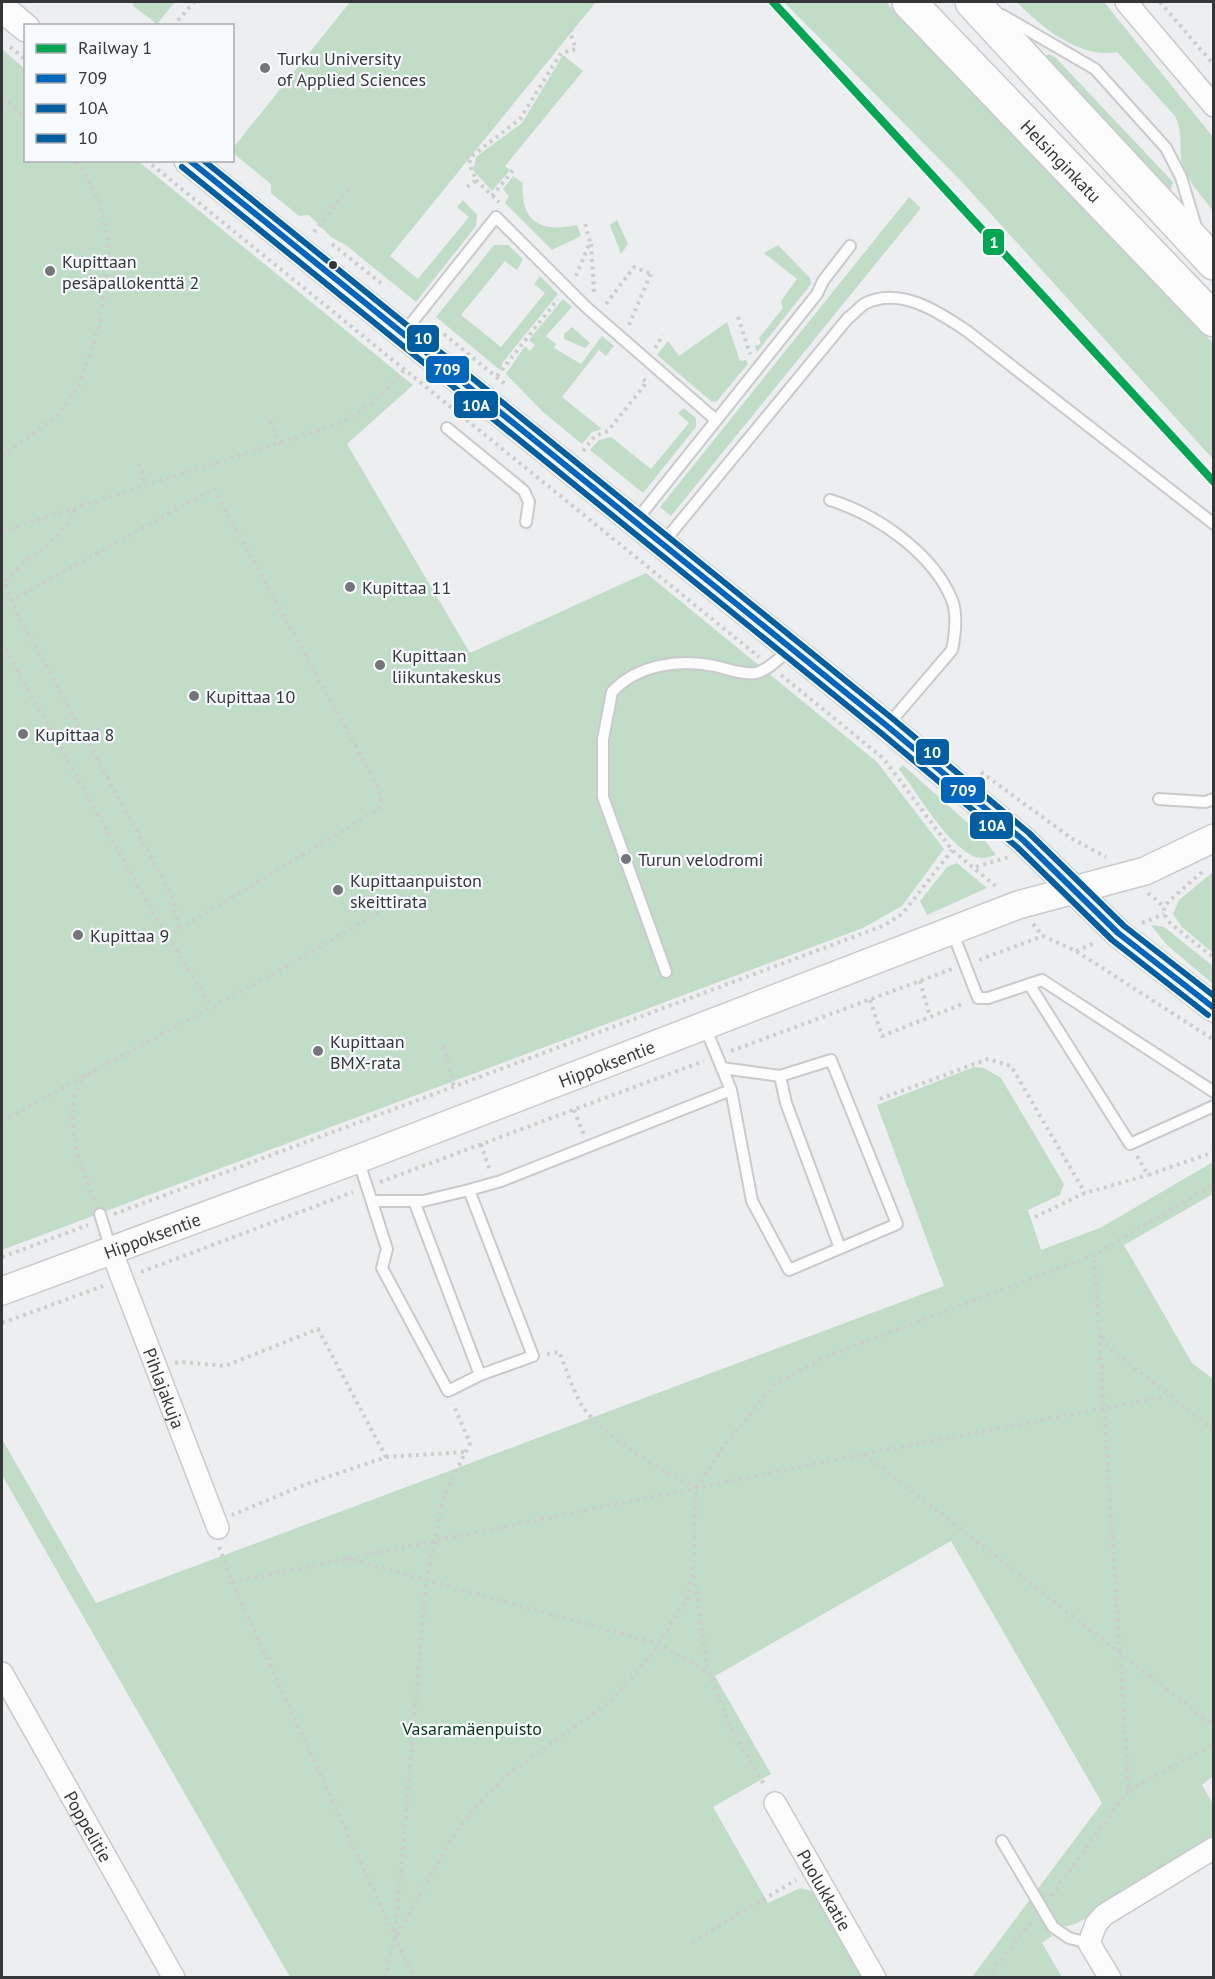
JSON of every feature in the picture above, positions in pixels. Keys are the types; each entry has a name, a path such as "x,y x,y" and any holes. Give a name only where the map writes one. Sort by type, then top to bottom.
{"highway":[{"name":"Helsinginkatu","path":"909,2 1214,320"},
{"path":"972,2 1209,258"}],"street":[{"path":"1126,2 1214,106"},
{"path":"2,8 24,26"},
{"path":"190,162 887,726 1023,840 1127,941 1214,1008"},
{"name":"Hippoksentie","path":"2,1291 705,1027 1018,906 1145,871 1214,838"},
{"name":"Pihlajakuja","path":"111,1250 217,1524"},
{"name":"Poppelitie","path":"2,1673 174,1977"},
{"name":"Puolukkatie","path":"775,1803 811,1870 875,1977"},
{"path":"1110,1977 1089,1942 1096,1924 1104,1915 1214,1848"}],"lane":[{"path":"980,2 1095,69 1166,148 1181,177 1209,258"},
{"path":"402,335 496,217 586,307 716,420"},
{"path":"635,522 817,294 823,281 850,246"},
{"path":"662,544 848,318 866,303 880,300 903,300 932,308 967,331 1214,524"},
{"path":"447,428 524,490 529,502 526,522"},
{"path":"830,500 850,506 892,532 941,579 952,602 955,636 952,650 887,726"},
{"path":"666,972 603,797 603,739 612,692 641,672 671,663 712,666 747,673 763,671 790,648"},
{"path":"1159,799 1205,802 1214,799"},
{"path":"952,931 978,998 988,998 1042,980 1214,1092"},
{"path":"1029,984 1130,1144 1214,1106"},
{"path":"705,1027 730,1090 752,1201 789,1270 897,1224 831,1060 780,1076 722,1068"},
{"path":"780,1076 786,1103 840,1248"},
{"path":"372,1201 414,1201 494,1183 730,1090"},
{"path":"358,1158 387,1249 382,1269 448,1391 480,1375 533,1356 469,1190"},
{"path":"414,1201 480,1375"},
{"path":"100,1217 111,1250"},
{"path":"1002,1841 1053,1927 1069,1938 1089,1942"}],"path":[{"path":"175,24 194,2"},
{"path":"1160,2 1214,65"},
{"path":"466,187 476,180 469,163 472,156 520,119 561,53 576,49 570,32 575,23"},
{"path":"2,40 24,58"},
{"path":"2,98 24,115"},
{"path":"2,456 59,414 80,385 100,323 109,246 100,204 87,177 76,162"},
{"path":"148,162 883,758 952,850 987,879"},
{"path":"492,196 514,169"},
{"path":"314,232 351,185"},
{"path":"585,223 590,242 594,294"},
{"path":"576,276 590,242"},
{"path":"606,304 634,267 653,274 629,326"},
{"path":"497,376 560,296"},
{"path":"738,318 756,371"},
{"path":"2,529 280,444 353,416 383,396 404,370"},
{"path":"582,453 594,436 608,431 647,382 636,373"},
{"path":"271,421 280,444"},
{"path":"139,464 147,486"},
{"path":"10,601 214,489 378,787 381,799 379,809 167,936"},
{"path":"3,586 18,567 53,542 66,528 76,508"},
{"path":"2,578 10,601 165,883 172,897 179,929"},
{"path":"2,643 167,936 211,1005"},
{"path":"2,1257 100,1217 885,925 903,913 952,850"},
{"path":"1206,868 1164,907 1164,914 1170,923 1214,958"},
{"path":"2,1121 211,1005 291,964 379,912"},
{"path":"2,1323 1043,936 1076,951 1214,1040"},
{"path":"920,981 930,1017"},
{"path":"870,1000 882,1036 978,998"},
{"path":"444,1046 454,1087"},
{"path":"880,1100 988,1059 1011,1066 1084,1193"},
{"path":"88,1073 79,1085 74,1100 72,1120 87,1182 100,1217"},
{"path":"574,1110 589,1146"},
{"path":"480,1144 494,1183"},
{"path":"1130,1144 1148,1175"},
{"path":"1035,1216 1084,1193 1148,1175 1214,1152"},
{"path":"394,1940 455,1833 481,1800 507,1775 608,1703 651,1656 687,1598 693,1572 696,1488 755,1404 775,1384 825,1357 1094,1255 1214,1184"},
{"path":"1094,1255 1129,1790"},
{"path":"156,1368 182,1362 225,1366 318,1329 386,1457"},
{"path":"1101,1335 1114,1352 1214,1430"},
{"path":"533,1356 559,1352 582,1406 591,1417 675,1478 696,1488"},
{"path":"385,1977 394,1940 426,1582 449,1482 470,1443 448,1391"},
{"path":"232,1582 345,1558 434,1543 864,1454 1168,1396"},
{"path":"414,1977 394,1940 232,1582 219,1548 217,1524 386,1457 465,1452"},
{"path":"864,1454 1214,1726"},
{"path":"345,1558 659,1644 709,1673"},
{"path":"693,1572 709,1673 730,1726 775,1803"},
{"path":"987,1977 1129,1790 1214,1744"},
{"path":"692,1942 811,1870"}],"green space":[{"path":"135,2 175,2 157,24 132,5"},
{"path":"350,2 596,2 390,256 418,279 469,217 457,207 463,200 477,215 476,226 416,302 347,246 331,237 309,215 299,216 271,193 271,184 234,154 234,147"},
{"path":"784,2 886,2 1213,343 1213,459 962,182"},
{"path":"1017,2 1104,2 1213,137 1213,211 1190,180 1183,166 1180,131 1175,116 1117,52 1089,51 1075,46 1049,31"},
{"name":"Kupittaan liikuntakeskus","path":"2,49 24,68 24,162 139,162 413,385 347,444 470,653 646,573 877,762 944,849 902,906 863,928 2,1250"},
{"path":"1049,54 1055,57 1173,182 1171,189 1167,189 1045,57"},
{"path":"563,55 583,71 505,166 510,170 492,191 473,170 476,157 522,123"},
{"path":"513,176 523,183 525,207 535,222 553,227 577,225 581,236 552,250 505,203 509,196 503,189"},
{"path":"909,197 921,208 671,516 660,507"},
{"path":"617,220 628,244 621,254 610,225"},
{"path":"494,245 508,245 523,259 517,270 505,261 461,315 501,347 545,293 534,284 540,276 558,294 503,362 500,370 436,317"},
{"path":"778,245 810,278 811,284 757,352 755,346 761,344 759,338 783,308 781,301 797,279 764,253"},
{"path":"563,299 572,307 546,336 556,344 554,348 581,364 602,336 614,346 606,356 599,350 562,397 602,429 592,432 582,444 543,412 506,374 525,346 530,351 535,345 529,340"},
{"path":"727,322 740,361 746,360 748,364 717,401 712,402 657,355 668,341 679,356"},
{"path":"572,327 590,343 585,348 564,339 564,334"},
{"path":"684,408 696,418 696,427 643,493 590,450 599,440 611,437 651,469 689,423 678,413"},
{"path":"903,765 980,834 996,855 984,858 973,856 952,840 899,769"},
{"path":"957,863 987,888 927,915 920,901 947,867"},
{"path":"1213,872 1213,953 1182,927 1173,914 1179,900"},
{"path":"1151,925 1164,927 1213,966 1213,984 1167,945"},
{"name":"Vasaramäenpuisto","path":"974,1067 984,1068 1001,1078 1064,1184 1060,1195 1028,1210 1041,1250 1100,1228 1213,1162 1213,1194 1124,1245 1192,1363 1213,1379 1214,1775 1202,1785 1213,1804 1213,1842 1079,1922 1049,1931 1052,1936 1042,1943 1062,1977 972,1977 1102,1803 951,1541 715,1676 771,1774 713,1807 768,1903 800,1888 812,1891 864,1977 290,1977 2,1475 2,1439 96,1603 944,1286 877,1105"}],"rail line":[{"name":"1","path":"773,2 1214,482"}],"transit line":[{"name":"709","path":"191,162 887,726 1023,840 1118,933 1214,1008"},
{"name":"10","path":"205,162 893,719 1029,833 1124,926 1214,996"},
{"name":"10A","path":"182,167 881,733 1017,847 1112,940 1208,1015"}],"place":[{"name":"Turku University of Applied Sciences","path":"265,68"},
{"name":"Kupittaan pesäpallokenttä 2","path":"50,271"},
{"name":"Kupittaa 11","path":"350,587"},
{"name":"Kupittaan liikuntakeskus","path":"380,665"},
{"name":"Kupittaa 10","path":"194,696"},
{"name":"Kupittaa 8","path":"23,734"},
{"name":"Turun velodromi","path":"626,859"},
{"name":"Kupittaanpuiston skeittirata","path":"338,890"},
{"name":"Kupittaa 9","path":"78,935"},
{"name":"Kupittaan BMX-rata","path":"318,1051"}]}
